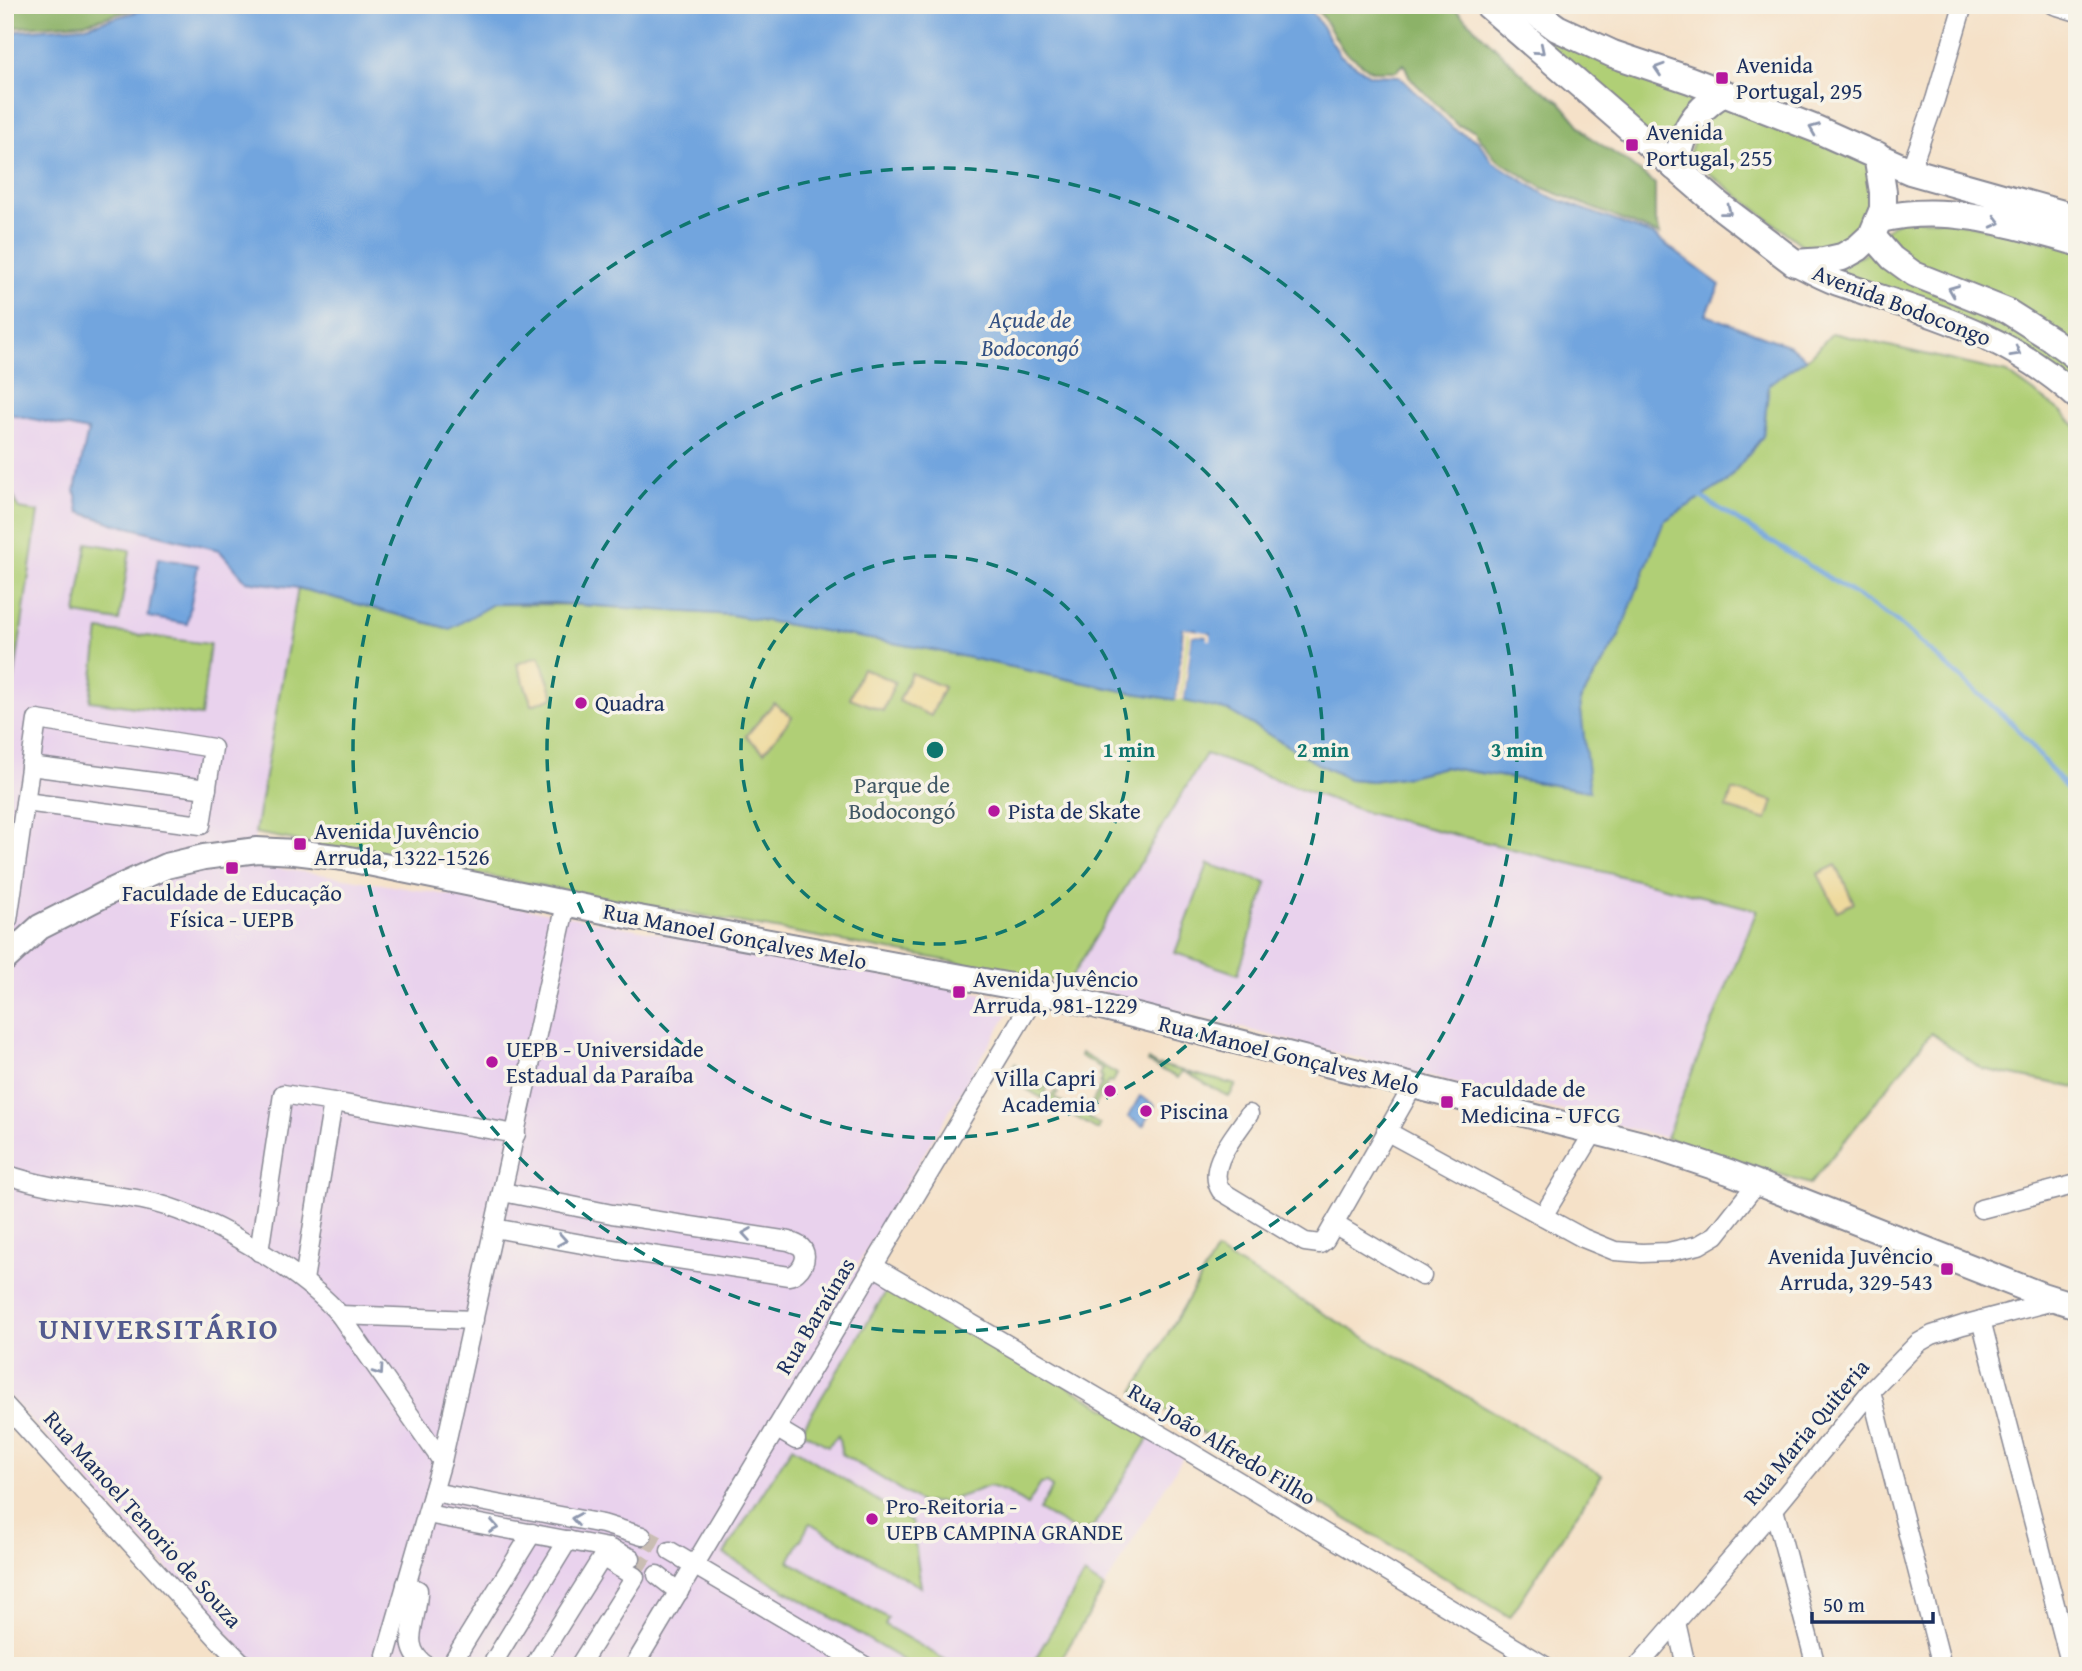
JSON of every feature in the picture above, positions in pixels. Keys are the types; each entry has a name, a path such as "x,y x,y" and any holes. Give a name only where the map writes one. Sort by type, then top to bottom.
{"main road":[{"path":"1488,5 1720,206 1795,263 1842,257 1858,248 1876,227 1883,209 1877,155"},
{"path":"1525,5 1557,28 1614,54 1723,93 1910,171 2077,218"},
{"path":"1675,167 1682,136 1710,101 1723,93"},
{"path":"1876,227 1906,213 1942,212 2077,242"}],"street":[{"path":"1910,171 1963,5"},
{"path":"2054,5 2077,12"},
{"name":"Avenida Bodocongo","path":"1876,227 1892,258 1914,274 2007,311 2077,358"},
{"name":"Avenida Bodocongo","path":"1795,263 1841,285 1932,313 1975,331 2017,352 2059,380 2077,397"},
{"path":"25,802 201,825 213,748 37,720 6,920 40,927"},
{"path":"30,766 207,789"},
{"name":"Rua Manoel Gonçalves Melo","path":"5,959 40,927 166,866 204,857 257,850 344,858 566,904 1038,991 1594,1132 1679,1155 2067,1303"},
{"path":"386,1654 442,1461 566,904"},
{"name":"Rua Baraúnas","path":"634,1666 1038,991"},
{"path":"1249,1114 1219,1161 1216,1183 1221,1191 1313,1245 1320,1244 1325,1240 1413,1086"},
{"path":"259,1252 283,1094 516,1134"},
{"path":"304,1280 333,1102"},
{"path":"1386,1130 1583,1238 1615,1251 1668,1252 1699,1245 1716,1235 1756,1183"},
{"path":"1543,1216 1594,1132"},
{"path":"5,1174 44,1186 158,1205 219,1230 304,1280 340,1315 442,1461"},
{"path":"1981,1209 2077,1184"},
{"path":"495,1228 789,1276 799,1272 804,1258 801,1247 789,1241 612,1214 503,1192"},
{"path":"1334,1224 1422,1276"},
{"name":"Rua João Alfredo Filho","path":"873,1266 1545,1666"},
{"name":"Rua Maria Quiteria","path":"1638,1666 1774,1509 1871,1391 1918,1343 1932,1335 1981,1320 2067,1303"},
{"path":"340,1315 474,1320"},
{"path":"1981,1320 2071,1666"},
{"path":"1871,1391 1942,1666"},
{"name":"Rua Manoel Tenorio de Souza","path":"5,1405 245,1666"},
{"path":"776,1428 796,1440"},
{"path":"427,1514 568,1540 628,1557 640,1535 603,1524 433,1492"},
{"path":"1774,1509 1816,1666"},
{"path":"450,1666 532,1534"},
{"path":"491,1666 568,1540"},
{"path":"670,1551 865,1666"},
{"path":"534,1666 605,1552"},
{"path":"579,1666 635,1577 605,1552"},
{"path":"657,1575 678,1591"},
{"path":"406,1584 418,1590 411,1643 414,1655 427,1666"},
{"path":"1675,1622 1686,1666"}],"shaded area":[{"name":"UEPB - Universidade Estadual da Paraíba","path":"5,413 88,431 75,490 79,513 220,550 246,581 298,588 250,865 497,903 1016,1000 857,1266 1185,1454 1057,1666 257,1666 5,1392"},
{"path":"1206,753 1368,813 1757,910 1666,1138 1068,983"}],"green space":[{"path":"5,5 149,5 85,23 5,28"},
{"path":"1312,5 1451,5 1530,81 1560,102 1588,136 1655,184 1655,218 1660,235 1543,188 1495,158 1474,130 1457,125 1410,78 1404,64 1397,71 1372,71 1343,50"},
{"path":"1495,5 1516,5 1710,96 1674,157"},
{"path":"1731,106 1868,163 1877,199 1858,240 1811,252 1688,157 1695,137 1713,109"},
{"path":"1901,219 1947,220 2077,247 2077,351 1917,271 1879,235"},
{"path":"1874,248 2000,315 2077,364 2077,388 1834,270"},
{"name":"Parque de Bodocongó","path":"1832,333 2007,373 2060,411 2077,427 2077,1088 1982,1069 1931,1033 1810,1184 1666,1138 1757,910 1368,813 1206,754 1068,983 255,833 298,588 449,629 493,604 579,605 731,615 933,650 1127,692 1184,628 1197,629 1229,711 1318,764 1349,779 1372,781 1409,776 1444,767 1589,791 1580,701 1619,636 1664,521 1726,482 1763,436 1769,384 1813,354"},
{"path":"5,484 12,492 19,509 38,512 5,743"},
{"path":"87,543 130,550 119,621 76,614"},
{"path":"99,630 210,644 201,716 90,701"},
{"path":"1208,864 1267,883 1238,974 1175,953"},
{"path":"1081,1053 1117,1074 1112,1083 1108,1082 1088,1118 1100,1125 1098,1130 1048,1101 1055,1091 1058,1093 1055,1098 1078,1112 1081,1107 1085,1109 1088,1104 1091,1105 1102,1084 1100,1083 1103,1077 1100,1075 1103,1069 1080,1056"},
{"path":"1148,1060 1159,1067 1160,1065 1183,1071 1178,1078 1147,1062"},
{"path":"1015,1064 1019,1071 1017,1076 1041,1090 1045,1085 1048,1086 1042,1098 1006,1077"},
{"path":"1183,1071 1236,1085 1229,1097"},
{"path":"1216,1251 1602,1475 1510,1617 1134,1392"},
{"path":"890,1285 1151,1434 1095,1524 1084,1532 1072,1529 1039,1510 1052,1488 1048,1483 1041,1484 1027,1505 1007,1492 989,1486 946,1502 922,1503 842,1454 838,1435 828,1446 801,1431"},
{"path":"792,1447 912,1522 921,1587 810,1523 789,1561 888,1618 885,1625 956,1666 913,1666 724,1554"},
{"path":"1084,1575 1104,1588 1057,1666 1031,1666"}],"sand":[{"path":"539,656 554,697 532,705 517,664"},
{"path":"862,668 895,682 883,711 850,698"},
{"path":"911,673 944,687 931,716 899,701"},
{"path":"774,703 792,717 764,752 746,736"},
{"path":"1732,790 1773,801 1767,820 1727,808"},
{"path":"1836,865 1854,903 1837,911 1818,874"}],"water":[{"name":"Açude de Bodocongó","path":"160,5 1305,5 1316,17 1340,55 1370,75 1399,76 1454,129 1478,141 1492,161 1546,195 1653,235 1720,285 1706,315 1790,346 1806,359 1769,384 1763,436 1726,482 1664,521 1619,636 1580,701 1590,791 1444,767 1409,776 1372,781 1349,779 1318,764 1229,711 1184,701 1192,635 1207,636 1210,633 1197,632 1196,629 1183,629 1176,700 933,650 731,615 553,603 493,604 450,629 298,588 246,581 219,550 79,512 75,490 88,431 5,413 5,32 86,26"},
{"path":"158,558 198,565 187,624 148,617"},
{"name":"Piscina","path":"1140,1096 1155,1105 1143,1126 1128,1117"}],"pier":[{"path":"1184,628 1210,633 1210,640 1207,640 1207,636 1192,635 1184,701 1181,700 1189,632 1180,700 1176,700"}],"waterway":[{"path":"1698,495 1895,620 2015,726 2077,801"}],"tunnel":[{"path":"642,1536 670,1551"},
{"path":"631,1558 657,1575"}],"place":[{"name":"Avenida Portugal, 295","path":"1722,78"},
{"name":"Avenida Portugal, 255","path":"1632,145"},
{"name":"Quadra","path":"581,703"},
{"name":"Pista de Skate","path":"994,811"},
{"name":"Avenida Juvêncio Arruda, 1322-1526","path":"300,844"},
{"name":"Faculdade de Educação Física - UEPB","path":"232,868"},
{"name":"Avenida Juvêncio Arruda, 981-1229","path":"959,992"},
{"name":"UEPB - Universidade Estadual da Paraíba","path":"492,1062"},
{"name":"Villa Capri Academia","path":"1110,1091"},
{"name":"Faculdade de Medicina - UFCG","path":"1447,1102"},
{"name":"Piscina","path":"1146,1111"},
{"name":"Avenida Juvêncio Arruda, 329-543","path":"1947,1269"},
{"name":"Pro-Reitoria - UEPB CAMPINA GRANDE","path":"872,1519"}],"district":[{"name":"UNIVERSITÁRIO","path":"159,1329"}]}
